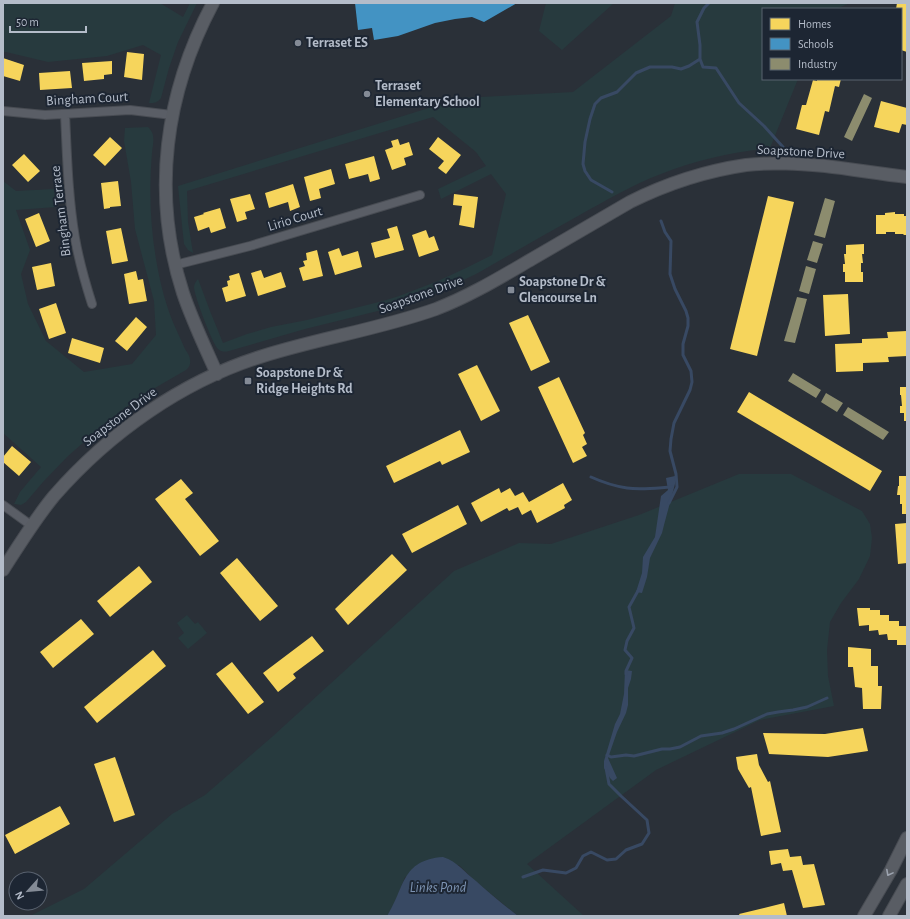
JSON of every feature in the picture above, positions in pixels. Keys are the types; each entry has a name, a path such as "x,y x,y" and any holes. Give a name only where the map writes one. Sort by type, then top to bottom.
{"street":[{"path":"213,3 191,49 180,80 172,115 168,142 166,201 168,230 175,265 194,322 217,374"},
{"name":"Bingham Court","path":"3,111 45,115 130,110 172,115"},
{"name":"Bingham Terrace","path":"65,114 74,232 81,266 92,304"},
{"name":"Soapstone Drive","path":"3,570 32,526 54,497 75,473 106,445 129,426 164,402 230,367 288,348 388,324 438,308 502,277 630,202 672,183 701,174 747,165 781,164 826,166 907,177"},
{"name":"Lirio Court","path":"175,265 250,246 420,195"},
{"path":"3,505 32,526"},
{"path":"864,916 888,875 907,838"},
{"path":"889,916 907,884"}],"green space":[{"path":"3,3 160,3 183,17 190,3 197,3 178,42 161,98 158,101 149,103 161,55 143,45 107,56 48,62 3,52"},
{"path":"546,3 614,3 562,50 539,31"},
{"path":"675,3 850,3 838,8 762,8 762,80 798,80 770,148 728,154 674,169 650,178 608,199 478,273 437,293 398,306 305,329 229,351 220,351 215,345 195,292 194,287 198,279 223,343 271,327 307,320 383,301 438,281 492,255 506,194 491,174 441,199 438,189 486,166 476,152 433,117 187,191 188,222 193,253 188,250 184,244 178,186 461,98 573,92 671,16"},
{"path":"148,127 151,130 153,139 151,206 152,233 156,259 166,304 172,321 190,357 190,366 186,370 141,396 108,421 68,456 26,502 21,505 14,504 20,492 41,467 3,433 3,181 16,191 54,189 56,207 16,210 30,250 21,274 28,304 46,341 84,372 132,364 156,335 154,301 135,229 131,182 124,141 125,128"},
{"path":"739,474 791,474 862,511 870,524 872,538 870,556 859,579 841,603 830,622 827,650 828,676 834,706 760,720 656,770 527,864 584,916 518,916 474,880 459,865 405,877 393,907 387,916 30,916 40,911 48,911 48,907 84,889 172,814 205,795 273,736 454,571 519,543 551,544 639,515"},
{"path":"187,615 195,624 198,622 207,633 188,649 178,638 184,633 177,623"}],"water":[{"path":"675,476 675,484 662,533 650,558 647,577 642,593 636,592 642,573 643,557 655,537 661,496 668,490 666,478"},
{"path":"625,670 632,671 628,688 628,705 608,758 617,778 613,781 604,768 604,761 615,724 620,714 624,694"},
{"name":"Links Pond","path":"443,857 457,864 518,916 387,916 406,877 412,870 419,864 429,859"}],"building: Homes":[{"path":"897,3 907,3 907,52 902,50 902,8 896,8"},
{"path":"127,52 144,54 142,80 124,77"},
{"path":"3,58 24,65 20,81 3,76"},
{"path":"112,61 112,74 104,75 104,79 84,81 82,63"},
{"path":"70,71 72,88 40,90 39,73"},
{"path":"813,80 841,80 839,87 835,86 829,112 825,111 819,135 796,129 802,105 806,105"},
{"path":"881,101 907,108 907,125 902,124 899,133 874,127"},
{"path":"110,137 122,148 105,166 93,155"},
{"path":"438,137 461,155 446,174 438,168 444,161 429,149"},
{"path":"398,139 400,145 409,142 413,155 404,158 406,165 392,170 385,150 393,147 391,141"},
{"path":"24,154 40,171 28,182 12,165"},
{"path":"374,156 380,179 370,182 368,174 349,179 345,164"},
{"path":"331,169 335,184 319,189 321,198 310,201 304,177"},
{"path":"118,181 121,206 104,209 101,183"},
{"path":"293,184 300,207 290,211 288,202 269,208 265,193"},
{"path":"250,194 255,209 245,212 247,219 237,222 230,199"},
{"path":"454,194 478,197 474,228 459,225 462,206 453,205"},
{"path":"768,196 794,202 757,356 730,349"},
{"path":"220,208 226,228 211,233 209,227 198,231 194,217"},
{"path":"895,212 895,214 904,214 904,216 907,216 907,235 895,234 895,232 876,234 876,215 885,215 885,213"},
{"path":"39,213 50,241 36,247 25,219"},
{"path":"397,226 404,250 375,258 371,243 390,238 387,229"},
{"path":"121,228 128,261 112,264 106,231"},
{"path":"426,230 429,238 434,236 439,250 419,257 412,235"},
{"path":"864,244 864,254 862,254 863,263 861,263 863,282 845,282 843,264 845,264 844,254 846,254 846,245"},
{"path":"339,248 342,256 358,251 362,267 335,275 328,252"},
{"path":"317,250 323,276 303,281 299,268 305,266 303,261 307,260 306,253"},
{"path":"51,263 55,286 37,290 32,267"},
{"path":"261,270 264,278 281,272 286,287 258,296 251,273"},
{"path":"136,271 138,280 143,279 147,301 129,304 124,274"},
{"path":"239,273 246,296 226,302 222,288 228,286 227,281 230,280 229,276"},
{"path":"848,294 850,334 825,336 823,295"},
{"path":"56,303 66,333 49,339 39,309"},
{"path":"528,315 550,362 531,371 509,323"},
{"path":"136,317 147,327 127,351 115,341"},
{"path":"907,331 907,356 888,357 889,362 863,363 863,371 836,372 835,344 862,343 862,339 888,338 887,332"},
{"path":"72,338 104,348 100,363 68,353"},
{"path":"477,365 500,411 481,421 458,374"},
{"path":"559,377 585,433 583,435 587,444 582,447 587,456 573,463 538,387"},
{"path":"900,387 907,387 907,421 904,421 904,413 900,413 900,406 902,406"},
{"path":"749,392 882,471 870,491 737,412"},
{"path":"460,430 470,452 442,465 440,461 394,483 386,466"},
{"path":"12,446 31,462 19,476 3,462 3,457"},
{"path":"899,476 907,476 907,514 902,514 900,495 897,495"},
{"path":"181,479 193,493 185,499 219,541 200,556 155,499"},
{"path":"563,483 572,500 564,505 565,508 537,523 531,510 522,515 518,507 509,511 507,508 481,522 471,503 499,488 501,493 510,488 515,496 523,492 529,502"},
{"path":"458,505 467,524 412,553 402,534"},
{"path":"907,523 907,563 898,564 895,524"},
{"path":"392,554 407,570 348,625 335,609"},
{"path":"237,558 278,606 260,621 220,573"},
{"path":"139,566 152,582 110,617 97,601"},
{"path":"857,608 880,610 880,615 889,615 889,621 899,621 899,626 906,626 907,645 897,645 897,640 888,640 887,634 879,635 878,630 869,631 869,625 859,626"},
{"path":"81,619 94,634 53,668 40,652"},
{"path":"312,636 324,651 293,674 296,678 278,692 263,673"},
{"path":"848,647 871,649 871,666 878,666 878,686 882,686 881,709 863,709 862,688 855,687 853,667 848,667"},
{"path":"153,650 166,666 97,723 84,707"},
{"path":"232,662 264,702 248,714 216,674"},
{"path":"863,728 868,751 828,757 769,754 763,733 825,734"},
{"path":"757,754 759,765 768,782 770,781 781,832 761,836 751,787 749,788 738,769 736,757"},
{"path":"115,757 135,815 114,822 94,764"},
{"path":"60,806 70,824 15,854 5,835"},
{"path":"788,849 790,857 801,856 803,865 814,864 825,905 803,908 792,870 783,871 781,863 771,865 769,851"},
{"path":"784,903 787,916 740,916 739,914"}],"building: Schools":[{"path":"355,3 517,3 484,22 472,17 455,19 435,23 398,36 374,40 372,28 358,30"}],"building: Industry":[{"path":"864,94 872,98 852,141 844,137"},
{"path":"825,198 835,201 825,238 814,235"},
{"path":"813,241 823,244 817,263 807,260"},
{"path":"806,266 816,269 809,294 799,291"},
{"path":"797,297 807,299 795,343 784,341"},
{"path":"793,373 821,390 816,398 788,381"},
{"path":"826,393 843,403 837,412 821,402"},
{"path":"848,407 889,432 883,440 843,415"}],"waterway":[{"path":"709,3 704,8 697,22 700,59 703,67 716,68 739,103 764,126 783,147"},
{"path":"612,192 591,180 585,171 583,164 585,142 595,104 601,98 617,92 636,73 650,67 672,67 681,69 700,59"},
{"path":"661,221 665,232 671,241 670,274 688,318 688,326 683,344 683,355 691,371 692,382 690,390 674,423 670,451 676,474 677,487 669,503"},
{"path":"591,477 608,484 632,489 671,487"},
{"path":"626,674 632,658 625,650 627,641 634,628 629,607 639,589"},
{"path":"607,755 611,757 626,755 634,756 662,749 680,747 701,736 722,733 767,714 807,707 827,698"},
{"path":"523,877 543,870 566,873 576,868 583,856 591,852 607,860 616,859 626,850 642,844 649,833 647,820 609,784 606,768"}],"place":[{"name":"Terraset ES","path":"298,43"},
{"name":"Terraset Elementary School","path":"367,94"},
{"name":"Soapstone Dr & Glencourse Ln","path":"511,290"},
{"name":"Soapstone Dr & Ridge Heights Rd","path":"248,381"}]}
